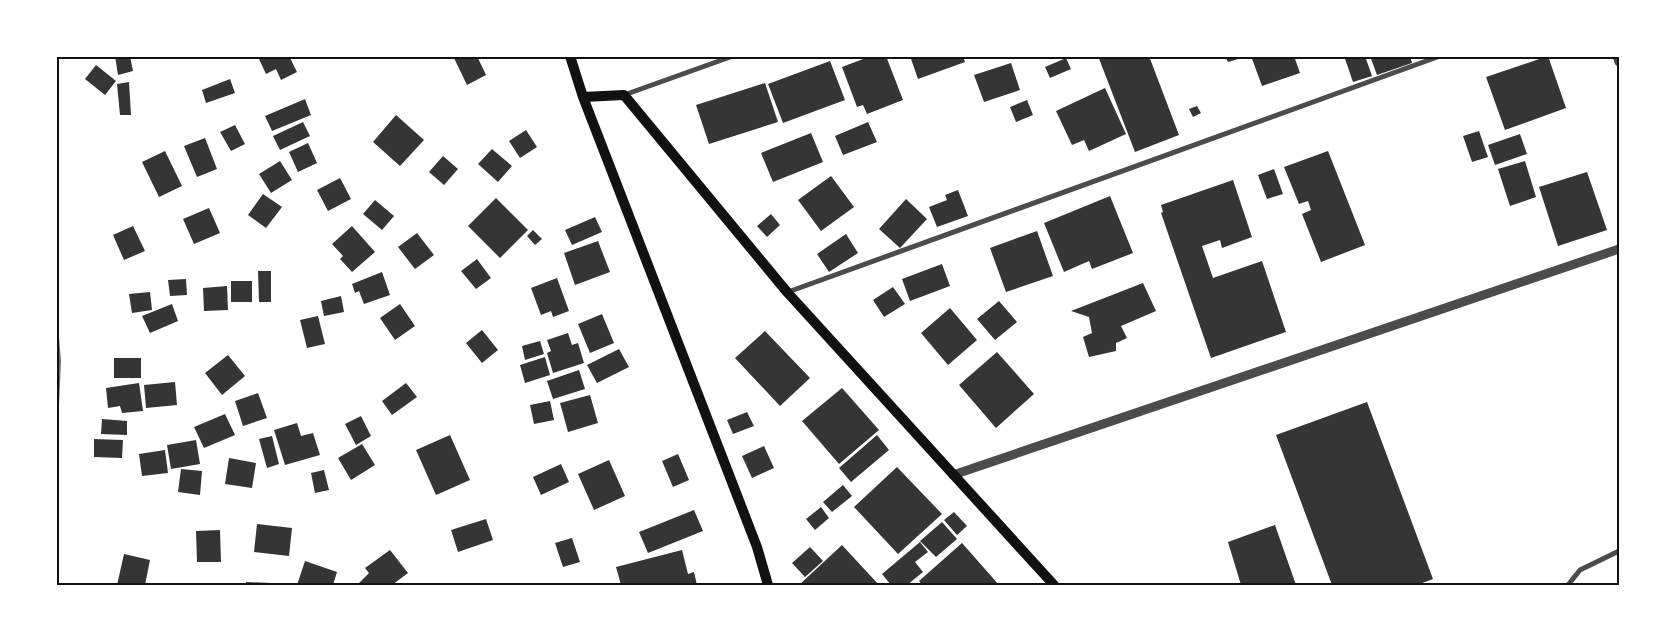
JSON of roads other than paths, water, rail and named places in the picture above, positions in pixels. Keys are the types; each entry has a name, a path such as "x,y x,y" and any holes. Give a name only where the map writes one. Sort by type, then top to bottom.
{"main road":[{"path":"570,56 583,97 757,547 768,585"},
{"path":"583,97 624,94 788,292 1054,585"}],"street":[{"path":"624,94 733,56"},
{"path":"788,292 1440,56"},
{"path":"1617,56 1619,62"},
{"path":"953,475 1619,249"},
{"path":"1568,585 1580,570 1619,551"}],"railway":[{"path":"56,325 59,361 56,428"}]}
